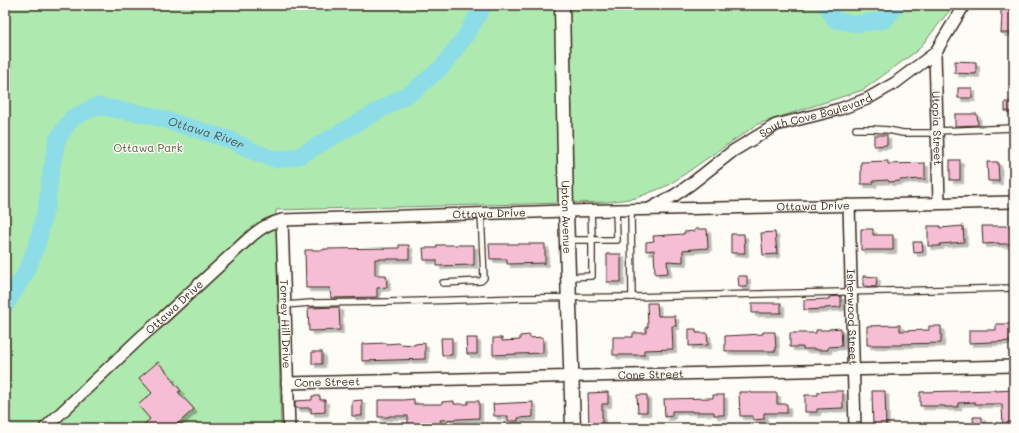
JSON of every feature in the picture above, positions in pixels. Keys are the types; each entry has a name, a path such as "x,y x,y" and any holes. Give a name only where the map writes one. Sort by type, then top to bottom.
{"street":[{"name":"Upton Avenue","path":"562,5 566,211 573,428"},
{"name":"South Cove Boulevard","path":"649,209 675,195 733,151 776,124 840,108 867,99 895,83 935,54 964,5"},
{"name":"Utopia Street","path":"935,54 939,203"},
{"name":"Ottawa Drive","path":"45,428 246,241 270,223 282,220 591,210 1014,202"},
{"name":"Isherwood Street","path":"849,205 855,428"},
{"name":"Torrey Hill Drive","path":"282,220 289,428"},
{"name":"Cone Street","path":"287,382 1014,366"}],"lane":[{"path":"856,129 888,130 903,133 1014,128"},
{"path":"568,277 592,276 591,210"},
{"path":"567,240 617,240 616,210"},
{"path":"631,210 632,297"},
{"path":"443,283 481,281 484,278 481,214"},
{"path":"285,305 311,303 520,298 632,297 1014,288"}],"green space":[{"name":"Ottawa Park","path":"5,5 954,5 918,50 863,90 758,124 669,185 636,198 607,202 276,210 281,428 5,428"}],"building":[{"path":"1001,5 1014,5 1014,33 1001,33"},
{"path":"955,61 976,62 976,74 955,73"},
{"path":"958,88 972,88 972,98 958,98"},
{"path":"1005,102 1014,102 1014,112 1005,111"},
{"path":"955,114 977,114 978,125 955,126"},
{"path":"874,135 887,135 887,145 874,146"},
{"path":"950,160 960,160 960,180 950,180"},
{"path":"888,161 888,164 925,163 925,179 889,182 888,180 873,181 873,184 861,184 861,162"},
{"path":"987,162 998,162 999,181 988,181"},
{"path":"928,226 940,226 940,228 963,226 964,242 940,244 940,246 928,246"},
{"path":"982,226 1010,226 1011,244 983,244"},
{"path":"695,229 707,229 708,248 683,250 683,262 667,261 668,273 655,274 654,250 646,251 646,242 654,241 653,236 684,234 684,232 695,231"},
{"path":"861,229 873,229 873,235 893,235 893,250 861,250"},
{"path":"775,232 777,254 763,255 761,233"},
{"path":"731,234 744,234 745,253 731,253"},
{"path":"913,242 922,242 923,252 914,253"},
{"path":"489,244 545,244 545,263 507,264 507,259 490,259"},
{"path":"399,245 409,245 409,259 375,259 375,275 386,275 387,287 377,288 377,297 331,298 330,288 306,288 305,250 399,248"},
{"path":"437,245 474,245 474,265 437,266 437,260 424,260 423,248 437,248"},
{"path":"607,254 621,254 621,282 607,282"},
{"path":"738,276 747,276 747,287 739,287"},
{"path":"863,276 877,277 876,287 863,286"},
{"path":"841,296 841,307 804,310 804,300 829,299 829,297"},
{"path":"647,303 657,303 658,316 675,316 676,326 672,326 673,349 644,350 644,355 613,355 613,337 633,337 633,333 646,333 646,327 648,327"},
{"path":"752,303 781,303 781,313 752,313"},
{"path":"339,307 340,330 309,331 308,308"},
{"path":"996,324 1014,324 1014,341 969,343 969,330 996,330"},
{"path":"900,325 900,331 929,330 929,326 941,326 941,343 867,345 867,326"},
{"path":"841,328 842,346 828,347 828,350 790,347 790,333 816,333 816,330"},
{"path":"689,329 696,329 696,333 707,333 708,345 689,346"},
{"path":"763,332 775,332 776,351 725,351 725,336 763,334"},
{"path":"530,335 530,338 543,337 543,353 493,355 493,338 502,338 502,341 520,340 520,336"},
{"path":"441,338 452,338 452,355 442,355"},
{"path":"466,338 477,338 477,354 467,354"},
{"path":"386,343 415,345 425,343 425,359 362,361 362,344"},
{"path":"312,352 322,352 322,364 312,364"},
{"path":"158,362 181,391 178,392 194,409 173,428 140,428 150,419 138,405 152,393 139,378"},
{"path":"1014,390 1014,428 1003,428 1002,404 975,404 975,402 958,403 958,407 920,406 920,392"},
{"path":"843,391 843,408 817,409 817,412 805,412 805,395 818,395 818,392"},
{"path":"872,391 885,391 886,426 873,426"},
{"path":"608,392 608,404 602,404 602,428 589,428 588,393"},
{"path":"739,392 777,393 777,404 787,404 787,413 764,413 764,419 753,420 753,416 740,416"},
{"path":"637,395 647,395 647,412 638,412"},
{"path":"713,395 724,395 724,415 714,415 714,412 672,411 672,416 665,417 664,399 713,398"},
{"path":"312,396 320,396 320,400 325,400 325,412 311,413 311,408 295,408 295,401 312,400"},
{"path":"414,399 414,404 442,404 442,402 454,401 454,404 468,404 468,401 479,401 479,418 440,420 441,424 417,425 417,428 408,428 408,416 378,417 378,400"},
{"path":"362,400 362,416 352,416 352,401"},
{"path":"533,402 533,417 518,418 518,421 508,421 508,416 494,416 493,404"},
{"path":"973,417 982,417 982,428 974,428"}],"waterway":[{"name":"Ottawa River","path":"5,306 26,272 37,245 47,203 57,140 72,118 97,106 149,115 231,140 254,152 278,160 299,156 417,89 442,67 466,35 484,5"},
{"name":"Ottawa River","path":"826,5 835,20 857,24 885,20 897,5"}]}
